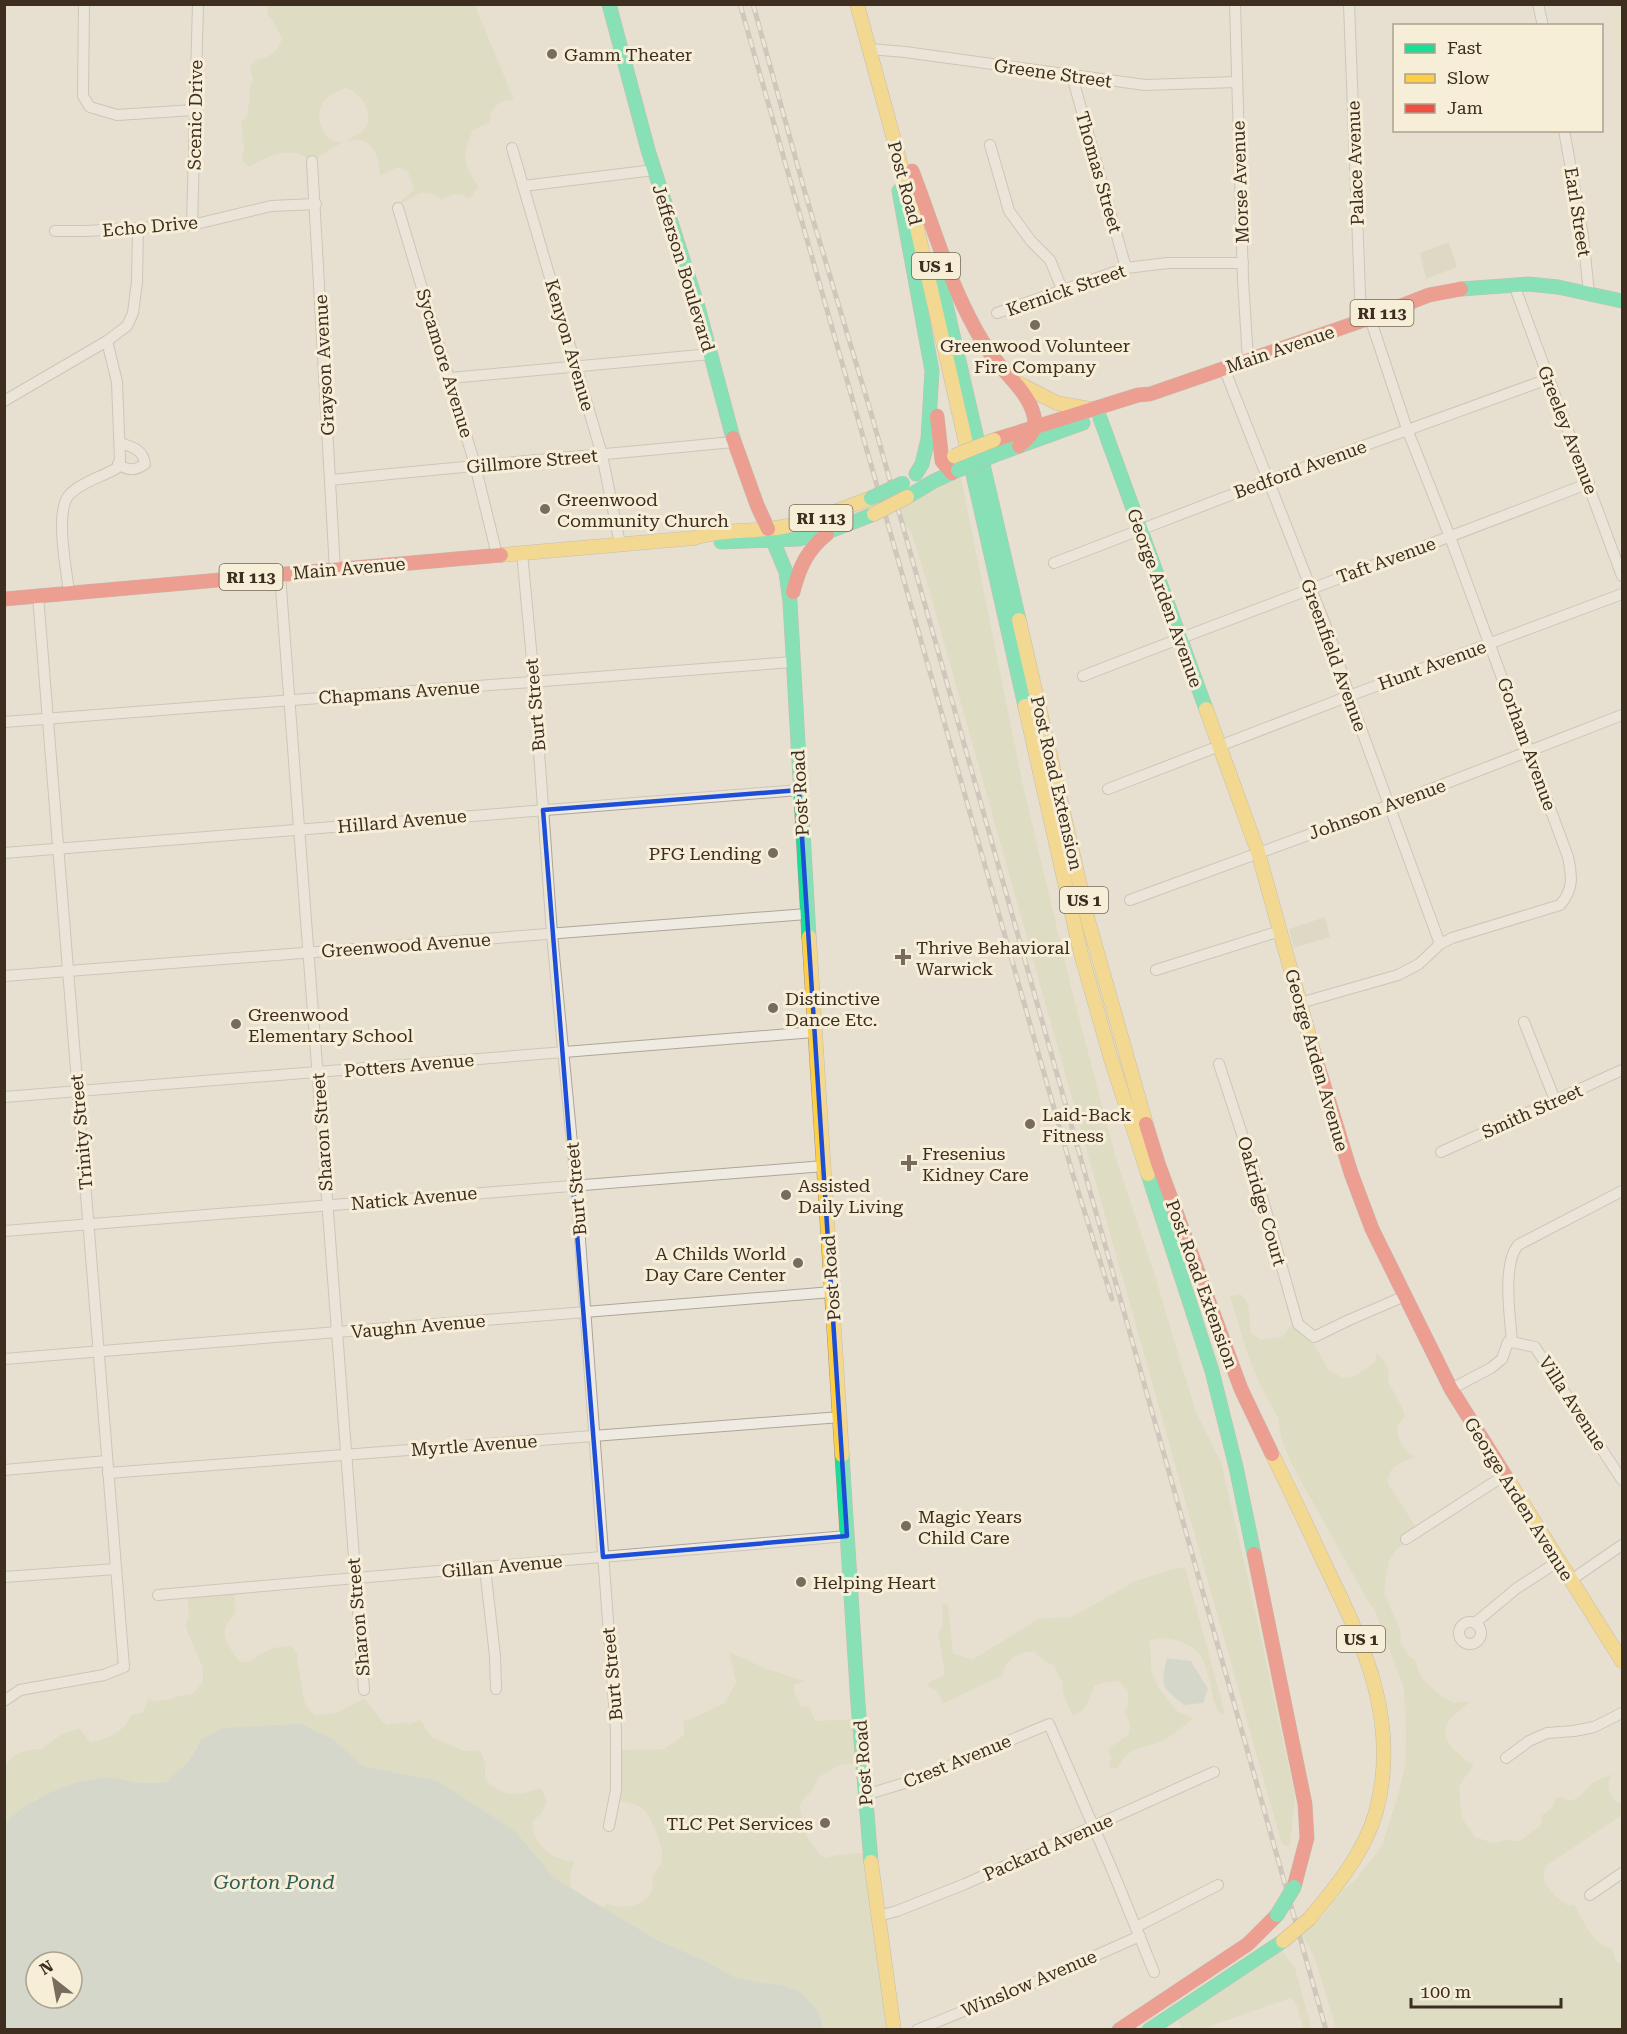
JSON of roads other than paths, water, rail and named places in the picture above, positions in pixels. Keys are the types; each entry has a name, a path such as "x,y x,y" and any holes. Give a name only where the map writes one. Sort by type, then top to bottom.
{"main road":[{"name":"Jefferson Boulevard","path":"609,4 654,170 711,354 734,442 757,505 771,535"},
{"name":"Post Road","path":"857,4 886,110 929,241 950,319 970,429"},
{"path":"886,110 902,213 948,458 955,472"},
{"path":"886,110 923,198 956,290 986,347 998,364 1016,381 1058,403 1095,414"},
{"name":"Main Avenue","path":"771,535 799,539 830,531 874,514 934,481 995,454 1138,395 1149,394 1365,320 1429,295 1459,289 1514,285 1558,287 1623,301"},
{"path":"916,474 926,454 929,419 928,392 932,371"},
{"path":"1016,381 1033,411 1035,427 1033,434 1019,446"},
{"name":"Main Avenue","path":"4,599 620,544 694,538 710,542 771,535 871,498 948,458 993,440 1035,427 1095,414"},
{"name":"George Arden Avenue","path":"1095,414 1140,529 1258,852 1351,1173 1372,1229 1451,1389 1623,1661"},
{"name":"Post Road Extension","path":"970,429 1081,954 1111,1059 1212,1371 1236,1467 1305,1804 1307,1838 1294,1887 1277,1915 1248,1944 1119,2030"},
{"name":"Post Road Extension","path":"970,429 1088,920 1158,1163 1241,1389 1368,1653 1376,1679 1383,1718 1386,1762 1380,1802 1363,1846 1327,1900 1283,1941 1149,2030"},
{"path":"790,602 804,557 813,545 830,531"},
{"name":"Post Road","path":"771,535 786,572 790,602 814,1032 865,1795 870,1855 894,2030"}],"street":[{"path":"84,4 83,96 90,107 117,115 194,110"},
{"name":"Scenic Drive","path":"192,225 198,4"},
{"name":"Morse Avenue","path":"1234,4 1248,360"},
{"name":"Palace Avenue","path":"1349,4 1365,320"},
{"path":"1538,4 1542,24"},
{"name":"Greene Street","path":"870,49 1145,85 1237,81"},
{"name":"Thomas Street","path":"1072,76 1126,268"},
{"name":"Earl Street","path":"1564,132 1583,236 1589,293"},
{"path":"990,145 1009,211 1030,241 1050,260 1062,289"},
{"name":"Kenyon Avenue","path":"512,148 602,455 620,544"},
{"name":"Grayson Avenue","path":"312,161 335,570"},
{"path":"523,186 654,170"},
{"name":"Echo Drive","path":"55,231 192,225 271,206 316,204"},
{"name":"Sycamore Avenue","path":"398,208 475,465 496,555"},
{"path":"4,401 106,341 127,326 133,313 137,282 138,228"},
{"name":"Kernick Street","path":"997,313 1126,268 1168,263 1243,263"},
{"name":"Greeley Avenue","path":"1514,285 1623,576"},
{"name":"Gorham Avenue","path":"1300,1003 1398,975 1419,964 1440,944 1452,938 1560,905 1568,896 1572,877 1568,857 1490,644 1365,320"},
{"path":"69,593 62,515 64,502 70,493 108,474 117,468 118,464 120,443 117,382 106,341"},
{"path":"450,378 711,354"},
{"name":"Greenfield Avenue","path":"1224,368 1334,647 1349,696 1440,944"},
{"name":"Bedford Avenue","path":"1054,563 1267,481 1548,379"},
{"name":"Gillmore Street","path":"330,480 734,442"},
{"path":"118,464 127,470 138,469 144,464 144,457 138,449 120,443"},
{"name":"Taft Avenue","path":"1083,676 1588,483"},
{"name":"Burt Street","path":"522,553 534,681 552,934 576,1185 616,1730 616,1791 609,1826"},
{"name":"Sharon Street","path":"280,575 364,1690"},
{"name":"Hunt Avenue","path":"1108,789 1623,594"},
{"name":"Trinity Street","path":"20,1690 104,1675 124,1667 38,596"},
{"name":"Chapmans Avenue","path":"4,722 793,662"},
{"name":"Johnson Avenue","path":"1130,900 1390,806 1623,715"},
{"name":"Hillard Avenue","path":"4,853 799,790"},
{"name":"Greenwood Avenue","path":"4,976 807,914"},
{"path":"1156,970 1280,931"},
{"path":"1524,1022 1555,1100"},
{"name":"Potters Avenue","path":"4,1097 814,1032"},
{"name":"Oakridge Court","path":"1219,1064 1259,1186 1298,1324 1314,1338 1405,1296"},
{"name":"Smith Street","path":"1441,1152 1623,1070"},
{"name":"Natick Avenue","path":"4,1231 824,1166"},
{"path":"1451,1389 1503,1359 1508,1342 1512,1342 1509,1306 1510,1262 1512,1252 1518,1245 1623,1191"},
{"name":"Vaughn Avenue","path":"4,1359 832,1292"},
{"name":"Villa Avenue","path":"1512,1342 1535,1347 1623,1480"},
{"name":"Myrtle Avenue","path":"108,1473 841,1417"},
{"path":"4,1470 107,1461"},
{"path":"1406,1539 1504,1475"},
{"name":"Gillan Avenue","path":"158,1595 847,1536"},
{"path":"1570,1580 1623,1545"},
{"path":"1475,1623 1517,1588 1558,1561"},
{"path":"485,1568 495,1656 496,1689"},
{"path":"4,1578 116,1569"},
{"path":"4,1690 20,1690"},
{"path":"4,1701 20,1690"},
{"path":"1506,1758 1529,1741 1547,1733 1594,1727 1623,1713"},
{"name":"Crest Avenue","path":"865,1795 918,1779 1049,1724 1093,1826"},
{"name":"Packard Avenue","path":"878,1916 897,1911 964,1884 1214,1772"},
{"path":"1093,1826 1154,1972"},
{"path":"1590,1895 1621,1877"},
{"name":"Winslow Avenue","path":"917,2030 1045,1978 1138,1931 1218,1885"}],"water":[{"path":"1167,1658 1191,1661 1208,1689 1203,1703 1184,1705 1167,1690 1164,1675"},
{"name":"Gorton Pond","path":"300,1724 333,1739 363,1766 438,1781 515,1831 554,1878 655,1939 703,1960 734,1977 781,1985 801,1992 818,2012 824,2029 5,2029 4,1825 26,1806 70,1785 100,1778 145,1783 166,1782 187,1763 201,1740 222,1728"}],"railway":[{"path":"740,4 1073,1175 1112,1299"},
{"path":"753,4 806,196 871,413 1326,2030"}],"place":[{"name":"Gamm Theater","path":"552,54"},
{"name":"Greenwood Volunteer Fire Company","path":"1035,325"},
{"name":"Greenwood Community Church","path":"545,509"},
{"name":"PFG Lending","path":"773,853"},
{"name":"Thrive Behavioral Warwick","path":"903,957"},
{"name":"Distinctive Dance Etc.","path":"773,1008"},
{"name":"Greenwood Elementary School","path":"236,1024"},
{"name":"Laid-Back Fitness","path":"1030,1124"},
{"name":"Fresenius Kidney Care","path":"909,1163"},
{"name":"Assisted Daily Living","path":"786,1195"},
{"name":"A Childs World Day Care Center","path":"798,1263"},
{"name":"Magic Years Child Care","path":"906,1526"},
{"name":"Helping Heart","path":"801,1582"},
{"name":"TLC Pet Services","path":"825,1823"}]}
